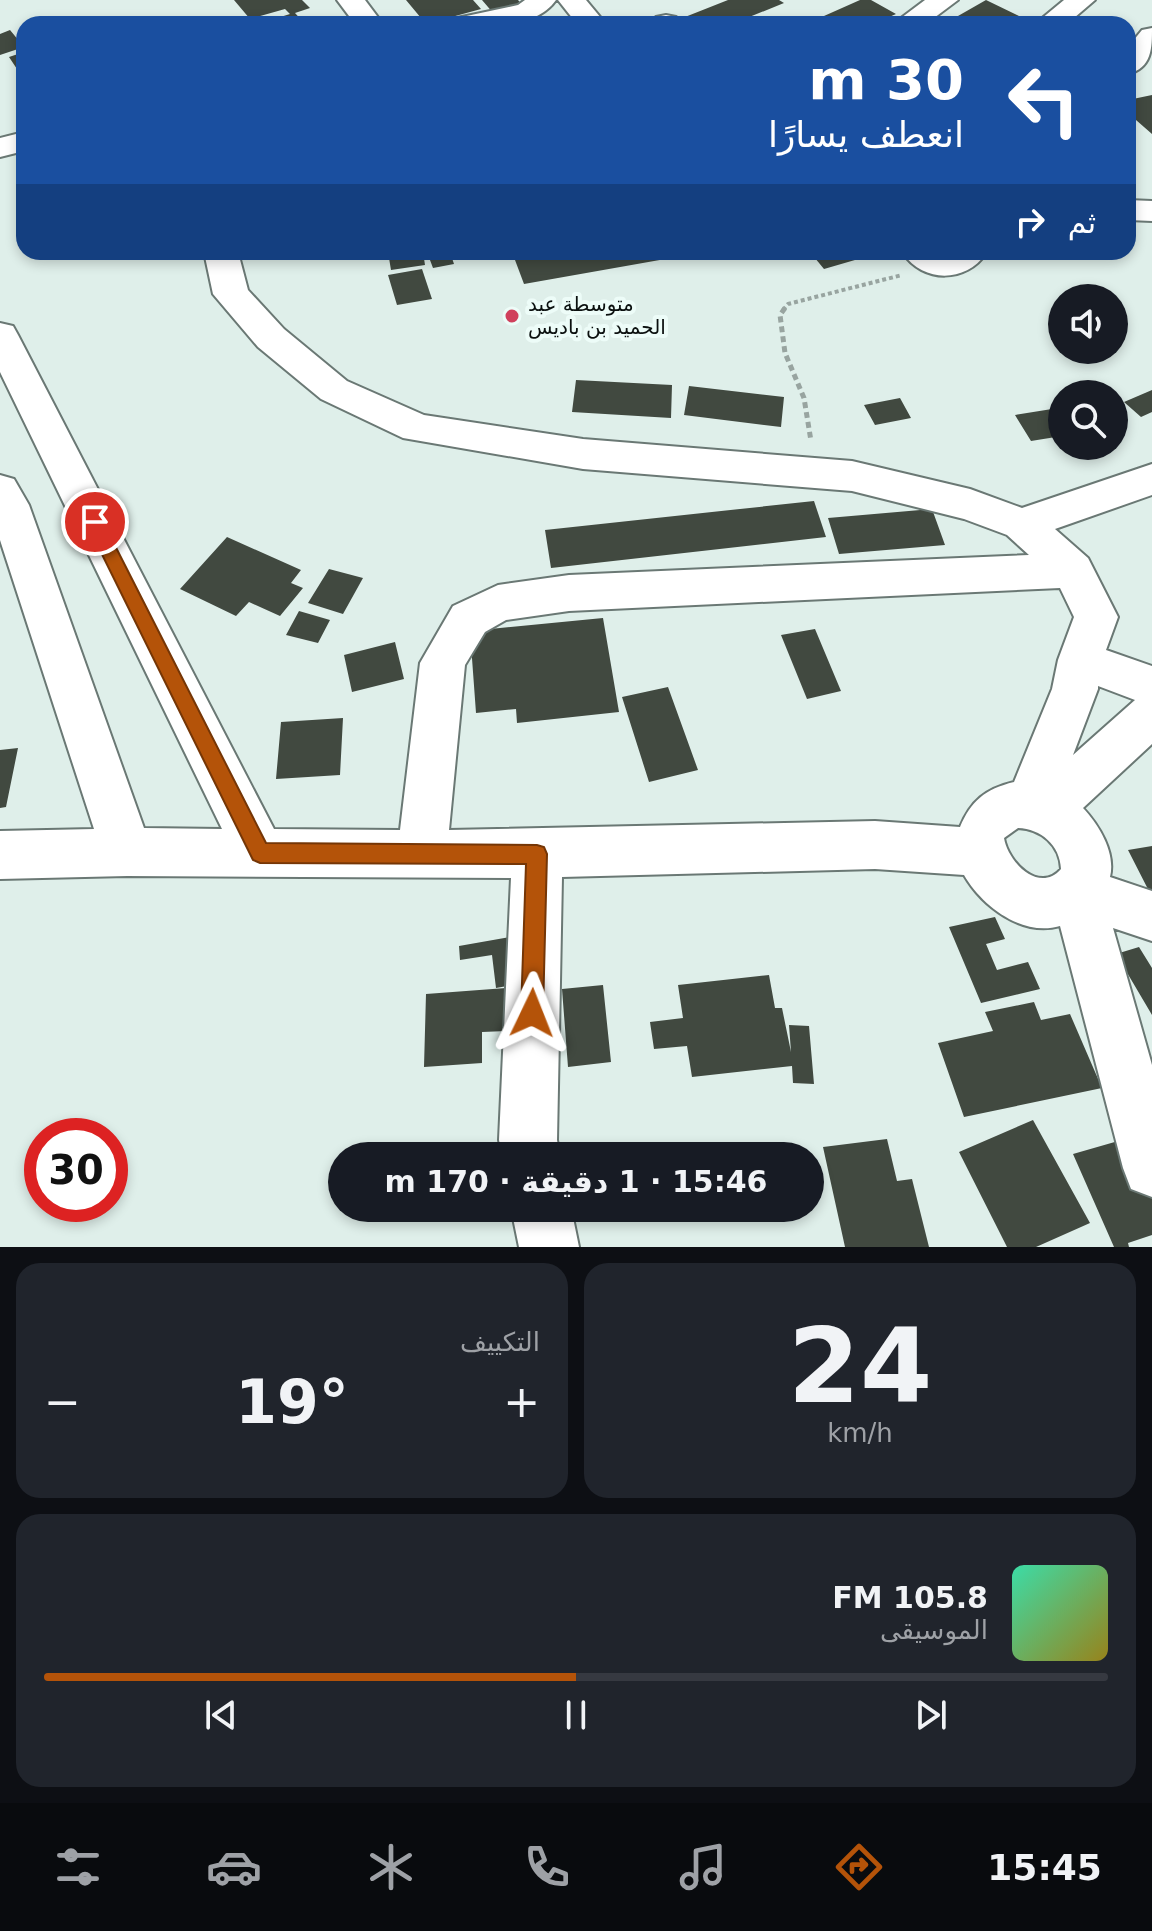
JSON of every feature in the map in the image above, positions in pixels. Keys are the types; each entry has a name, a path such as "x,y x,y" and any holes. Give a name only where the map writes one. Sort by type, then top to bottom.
{"street":[{"path":"504,16 527,11 541,4 542,0"},
{"path":"572,0 585,16"},
{"path":"919,16 944,0"},
{"path":"1060,16 1081,0"},
{"path":"1136,55 1152,36"},
{"path":"223,260 231,294 271,338 334,390 417,428 583,454 852,476 970,505 1022,524 1073,570 1096,617 1080,660 1075,689 1038,808"},
{"path":"0,335 260,853"},
{"path":"1022,524 1152,479"},
{"path":"0,490 9,505 127,852"},
{"path":"422,854 443,663 469,619 498,603 569,593 1073,570"},
{"path":"1080,660 1152,686"},
{"path":"1038,808 1152,714"},
{"path":"1011,805 1038,808 1071,828 1080,841 1086,868 1077,891 1064,900 1030,902 997,883 986,868 980,852 980,835 986,822 997,811 1011,805"},
{"path":"0,855 127,852 537,854 875,845 980,852"},
{"path":"528,1142 537,854"},
{"path":"1077,891 1152,916"},
{"path":"1077,891 1152,1168"},
{"path":"544,1222 549,1247"}],"path":[{"path":"817,474 804,398 785,353 780,315 788,304 934,260"}],"building":[{"path":"234,0 302,0 310,8 295,13 298,16 284,16 290,14 285,9 247,16"},
{"path":"406,0 473,0 481,9 455,16 419,16"},
{"path":"482,0 518,0 524,7 494,14"},
{"path":"728,0 779,0 784,3 752,16 688,16"},
{"path":"860,0 871,0 896,14 891,16 824,16"},
{"path":"986,0 1019,16 958,16"},
{"path":"10,30 16,37 16,50 0,55 0,34"},
{"path":"16,55 16,68 9,57"},
{"path":"1152,95 1152,134 1136,120 1136,98"},
{"path":"389,260 424,260 425,265 391,270"},
{"path":"430,260 453,260 454,264 433,268"},
{"path":"515,260 660,260 524,284"},
{"path":"817,260 855,260 824,269"},
{"path":"422,269 432,299 397,305 388,275"},
{"path":"576,380 672,385 671,418 572,412"},
{"path":"689,386 784,397 781,427 684,415"},
{"path":"1152,390 1152,412 1141,417 1128,406 1128,400"},
{"path":"900,398 911,418 875,425 864,405"},
{"path":"1048,410 1048,438 1031,441 1015,415"},
{"path":"814,501 826,537 551,568 545,530"},
{"path":"932,509 945,545 839,554 828,518"},
{"path":"227,537 301,570 291,583 303,588 280,616 249,602 236,616 180,589"},
{"path":"329,569 363,578 343,614 308,603"},
{"path":"299,611 330,620 318,643 286,635"},
{"path":"603,618 619,712 517,723 516,709 476,713 470,631"},
{"path":"815,629 841,691 807,699 781,635"},
{"path":"395,642 404,679 352,692 344,655"},
{"path":"668,687 698,770 649,782 622,697"},
{"path":"343,718 340,775 276,779 281,722"},
{"path":"18,748 6,807 0,808 0,750"},
{"path":"1152,846 1152,897 1128,850"},
{"path":"995,917 1005,939 986,944 997,970 1028,962 1040,989 981,1003 949,927"},
{"path":"539,932 546,979 496,988 492,955 460,960 459,946"},
{"path":"1139,947 1152,968 1152,1015 1116,954"},
{"path":"769,975 775,1008 782,1008 791,1052 789,1025 809,1026 814,1084 793,1083 792,1066 692,1077 687,1046 654,1049 650,1022 683,1018 678,985"},
{"path":"603,985 611,1062 568,1067 562,989"},
{"path":"506,988 507,1031 482,1032 482,1063 424,1067 426,994"},
{"path":"1034,1002 1041,1020 1070,1014 1102,1088 964,1117 938,1043 993,1031 985,1012"},
{"path":"1033,1120 1090,1223 1036,1247 1007,1247 959,1152"},
{"path":"1146,1133 1152,1145 1152,1235 1128,1243 1129,1247 1114,1247 1073,1154"},
{"path":"887,1139 897,1181 912,1179 929,1247 845,1247 824,1147"}],"place":[{"name":"متوسطة عبد الحميد بن باديس","path":"512,316"}],"route":[{"path":"95,522 260,853 537,854 532,1013"}]}
